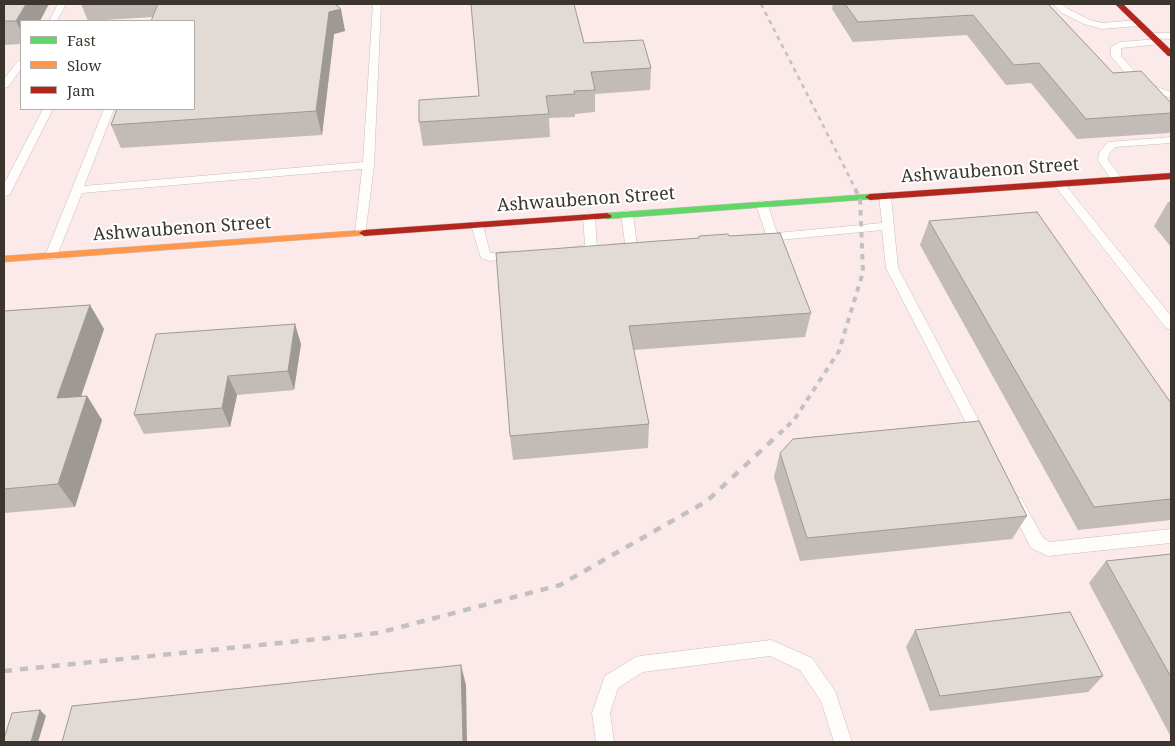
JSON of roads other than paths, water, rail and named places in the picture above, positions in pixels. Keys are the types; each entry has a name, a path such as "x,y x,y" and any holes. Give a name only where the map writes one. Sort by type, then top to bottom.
{"street":[{"path":"1118,4 1171,54"},
{"name":"Ashwaubenon Street","path":"4,259 1171,176"}],"lane":[{"path":"54,20 62,4"},
{"path":"361,233 368,165 377,4"},
{"path":"1057,4 1086,22 1102,26 1138,23"},
{"path":"1102,26 1123,44"},
{"path":"1171,36 1123,44 1116,47 1116,56 1140,84 1171,97 1171,103"},
{"path":"4,85 20,64"},
{"path":"4,194 47,110"},
{"path":"51,256 109,110"},
{"path":"1117,180 1103,160 1104,153 1112,144 1171,140"},
{"path":"77,190 368,165"},
{"path":"1059,184 1171,325"},
{"path":"885,196 892,268 987,448"},
{"path":"762,205 773,237"},
{"path":"564,251 636,246 627,214"},
{"path":"589,217 591,249"},
{"path":"477,225 485,255 490,257 527,254"},
{"path":"744,239 889,226"},
{"path":"1010,491 1038,543 1048,549 1171,536"},
{"path":"605,742 601,712 611,682 640,664 772,648 806,664 829,697 843,742"}],"railway":[{"path":"761,4 856,190"},
{"path":"779,434 794,420 839,351 863,272 860,198 855,189"},
{"path":"4,671 378,633 560,585 707,501 780,433"}]}
